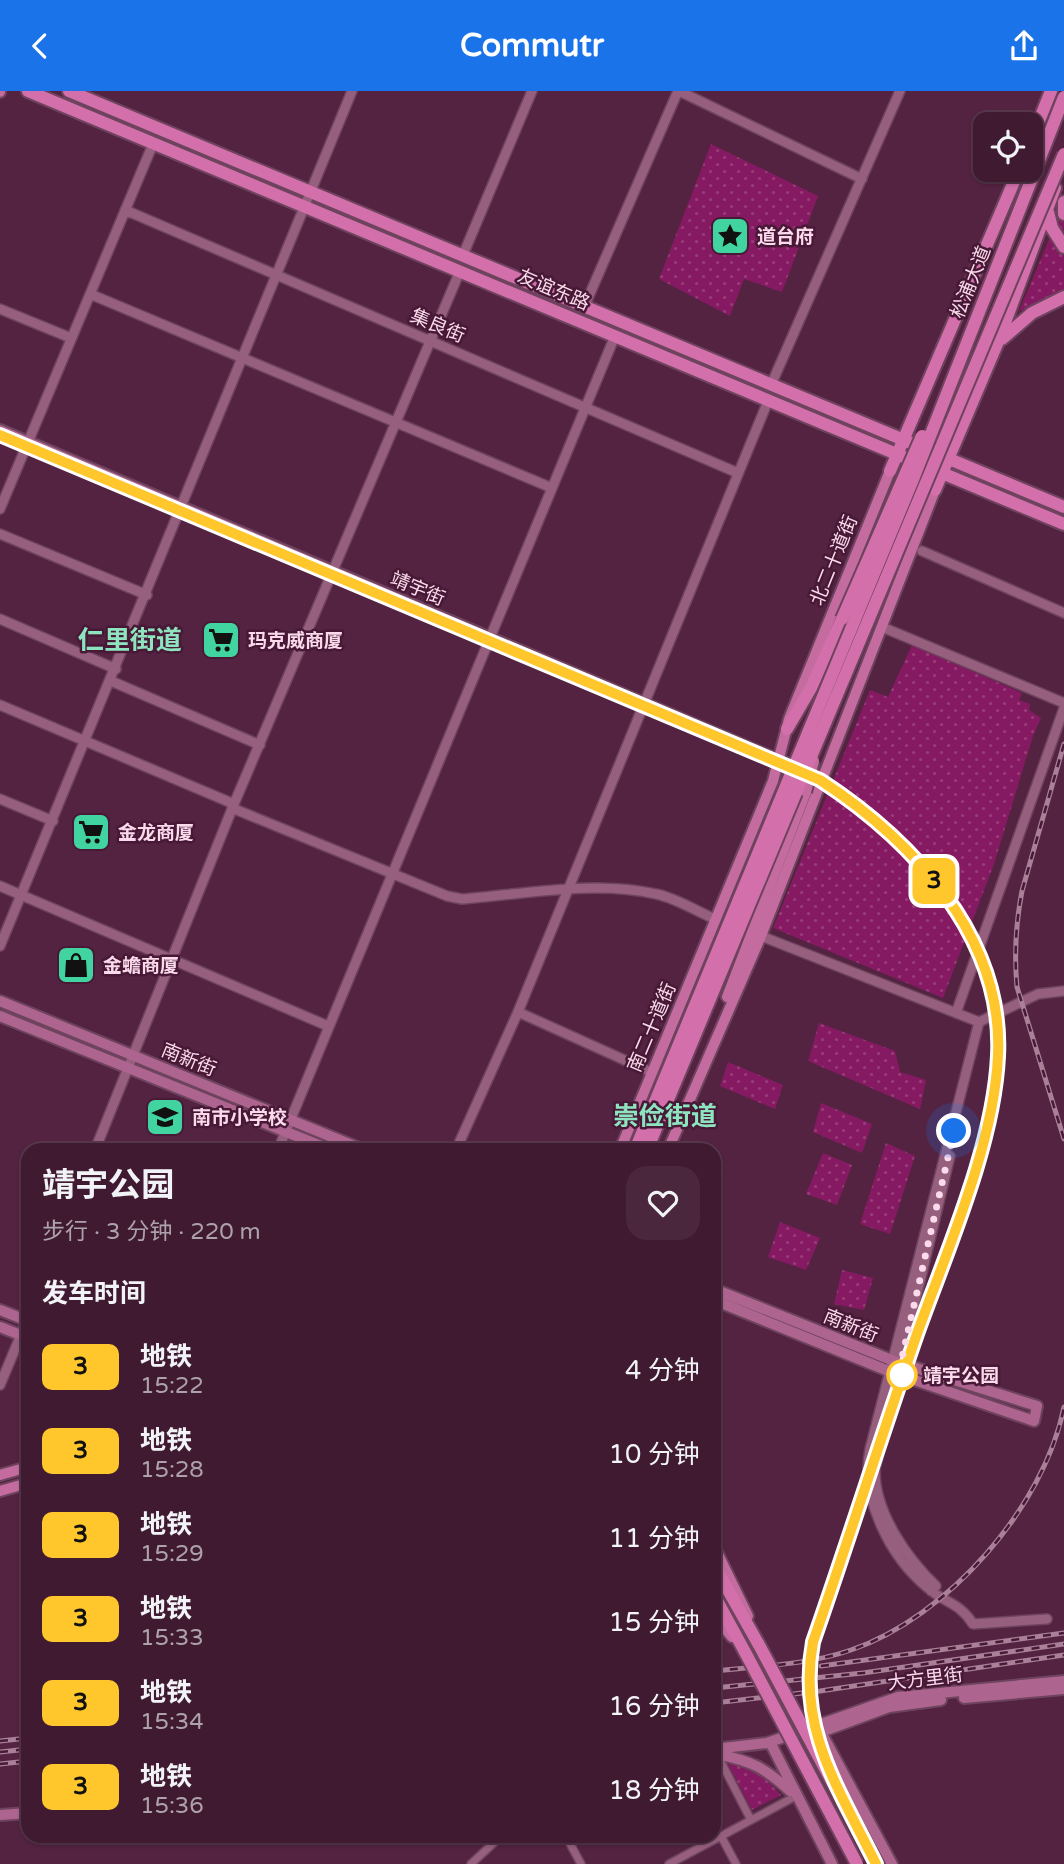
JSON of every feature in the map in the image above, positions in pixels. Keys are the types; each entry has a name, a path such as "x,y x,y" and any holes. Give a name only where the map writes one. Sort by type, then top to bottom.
{"highway":[{"name":"友谊东路","path":"28,91 1064,524"},
{"name":"友谊东路","path":"69,91 1064,507"},
{"path":"1043,112 1051,91"},
{"name":"松浦大道","path":"638,1143 912,482 1064,96"},
{"name":"松浦大道","path":"930,489 1064,154"},
{"path":"650,1143 824,720 930,489 942,474 997,344 1064,169"},
{"name":"北二十道街","path":"890,471 1014,182"},
{"path":"1064,202 1064,214"},
{"path":"1048,212 1052,228 1064,247"},
{"path":"997,344 1020,321 1064,297"},
{"path":"787,729 811,688 891,501 975,322"},
{"path":"721,1577 876,1864"},
{"path":"721,1608 857,1864"}],"main road":[{"name":"靖宇街","path":"0,430 822,779"},
{"name":"北二十道街","path":"715,919 780,761 787,729 890,471"},
{"path":"671,1143 822,779 882,627 930,489"},
{"path":"756,934 806,792 824,720"},
{"name":"南二十道街","path":"623,1143 715,919"},
{"name":"南新街","path":"0,1001 347,1143"},
{"name":"南新街","path":"0,1016 313,1143"},
{"name":"南新街","path":"721,1292 896,1368 1037,1406 1034,1421 721,1303"},
{"path":"0,1310 21,1318"},
{"path":"0,1327 21,1336"},
{"path":"0,1475 21,1469"},
{"path":"0,1491 21,1485"},
{"path":"721,1558 731,1575 759,1645"},
{"path":"721,1623 745,1652"},
{"name":"大方里街","path":"771,1744 898,1697 1064,1681"},
{"name":"大方里街","path":"721,1751 771,1744 821,1732 879,1710 904,1704 1064,1689"},
{"path":"821,1732 892,1864"},
{"path":"771,1744 832,1864"},
{"path":"721,1754 762,1767 796,1796"},
{"path":"0,1818 21,1816"}],"street":[{"path":"0,946 147,595 352,91"},
{"path":"463,255 533,91"},
{"path":"585,305 678,91 862,179"},
{"path":"771,385 900,91"},
{"path":"0,509 153,144"},
{"name":"集良街","path":"125,210 738,473"},
{"path":"98,1143 233,806 460,271"},
{"path":"90,294 552,488"},
{"path":"0,309 71,338"},
{"path":"281,1143 615,336"},
{"path":"459,1143 518,1012 768,401"},
{"path":"0,534 147,595"},
{"path":"922,551 1064,613"},
{"path":"0,619 116,669"},
{"path":"882,627 1064,705 956,1013"},
{"path":"111,681 260,745"},
{"path":"0,705 446,896 462,899 568,890 637,890 659,894 715,919 956,1013 982,1020 1038,994 1064,991"},
{"path":"0,799 53,821"},
{"path":"0,886 328,1026"},
{"path":"518,1012 651,1072"},
{"path":"982,1020 896,1368 867,1465 869,1493 903,1563 931,1591 963,1608 973,1625 1047,1619"},
{"path":"0,1385 21,1343"},
{"path":"721,1763 751,1819"},
{"path":"736,1864 721,1836 796,1796"},
{"path":"471,1864 494,1843"},
{"path":"570,1843 581,1864"},
{"path":"669,1864 708,1843"}],"shaded area":[{"path":"711,144 818,196 782,292 744,279 730,316 659,279"},
{"path":"1064,204 1064,297 1019,311"},
{"path":"912,645 1022,693 1019,700 1030,704 1029,710 1041,718 994,864 943,998 773,928 870,690 888,697"},
{"path":"819,1023 895,1051 900,1072 926,1080 920,1109 808,1061"},
{"path":"728,1062 783,1085 775,1109 720,1086"},
{"path":"821,1103 872,1124 862,1153 813,1132"},
{"path":"886,1143 915,1156 890,1234 860,1224"},
{"path":"823,1153 852,1165 837,1205 806,1194"},
{"path":"780,1222 820,1238 806,1270 768,1257"},
{"path":"842,1270 873,1278 864,1310 834,1304"},
{"path":"736,1762 760,1773 781,1795 752,1810 728,1764"}],"railway":[{"path":"1064,744 1022,891 1016,962 1017,987 1064,1139"},
{"path":"721,1670 835,1655 887,1634 922,1612 956,1585 986,1554 1013,1519 1036,1483 1053,1445 1064,1407"},
{"path":"821,1666 1064,1633"},
{"path":"721,1687 863,1673 1064,1644"},
{"path":"721,1702 820,1691 1064,1655"},
{"path":"0,1741 21,1739"},
{"path":"0,1752 21,1750"},
{"path":"0,1764 21,1762"}],"metro line":[{"name":"3","path":"0,435 820,780 860,806 898,840 933,879 961,918 982,959 995,1008 999,1055 993,1097 963,1207 902,1375 813,1642 808,1671 808,1701 814,1732 876,1864"}],"place":[{"name":"道台府","path":"730,236"},
{"name":"玛克威商厦","path":"221,640"},
{"name":"金龙商厦","path":"91,832"},
{"name":"金蟾商厦","path":"76,965"},
{"name":"南市小学校","path":"165,1117"},
{"name":"靖宇公园","path":"902,1375"}],"district":[{"name":"仁里街道","path":"130,640"},
{"name":"崇俭街道","path":"665,1116"}],"route":[{"path":"902,1375 898,1375 918,1300 929,1236 954,1131"}]}
